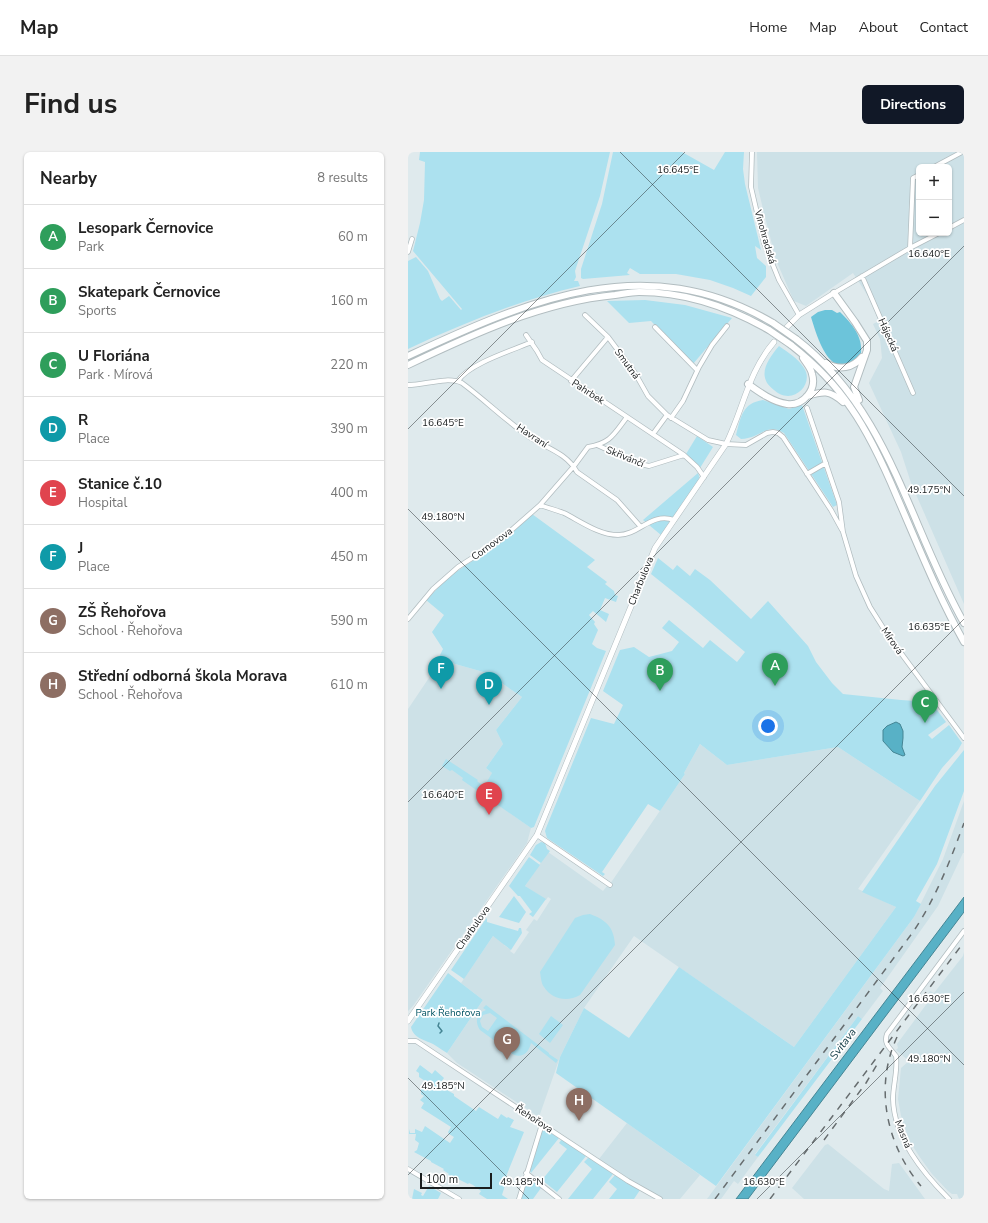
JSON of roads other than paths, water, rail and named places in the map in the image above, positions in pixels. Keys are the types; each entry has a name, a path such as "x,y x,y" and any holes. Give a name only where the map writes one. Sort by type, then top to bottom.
{"highway":[{"path":"408,356 455,334 507,313 565,295 608,287 639,285 677,287 726,300 752,311 773,323 834,367 845,367 857,363 866,352"},
{"path":"408,365 459,341 511,320 567,303 600,296 630,293 656,293 694,299 737,313 769,330 791,345 823,374 852,408 887,474 936,584 964,642"},
{"path":"834,293 863,334 867,344 866,352 854,387 866,416 895,470 942,580 964,624"},
{"path":"748,384 765,395 784,403 795,404 801,401 806,396 812,385 812,374 808,366 791,345"},
{"path":"821,359 845,386 866,416"},
{"path":"806,396 821,392 830,393 852,408"}],"street":[{"name":"Vinohradská","path":"752,152 751,187 764,243 779,280 799,315"},
{"path":"940,164 962,152"},
{"path":"910,248 913,178 916,176"},
{"path":"952,226 964,220"},
{"path":"787,327 799,315 834,293 932,236"},
{"path":"408,252 412,239"},
{"name":"Hájecká","path":"862,276 913,393"},
{"name":"Smutná","path":"585,315 608,337 635,373 648,396 669,416 708,440 726,444 746,445 767,433 778,433 783,437 807,474"},
{"path":"653,434 683,401 697,370 712,345 727,326"},
{"path":"655,327 697,370"},
{"name":"Pahrbek","path":"526,335 532,342 542,360 684,455 697,467 704,477"},
{"path":"570,380 608,337"},
{"path":"408,385 458,381 462,374 496,356 532,342"},
{"name":"Charbulova","path":"408,1021 537,835 655,548 726,444 748,384 759,362 774,342"},
{"name":"Havraní","path":"458,381 481,397 540,444 555,450 574,466 577,472 617,500 640,526"},
{"path":"807,408 839,502 843,532"},
{"path":"597,445 604,443 612,436 627,417"},
{"name":"Skřivánčí","path":"588,447 597,445 649,466 684,455"},
{"name":"Cornovova","path":"408,619 433,590 458,568 499,541 540,505 574,466 588,447"},
{"path":"826,463 807,474 831,510 843,532"},
{"path":"540,505 562,512 596,529 610,534 619,535 655,519 664,518 674,520"},
{"name":"Mírová","path":"843,532 856,576 870,607 888,636 964,738"},
{"path":"537,835 610,885"},
{"name":"Masná","path":"949,1199 921,1170 901,1133 893,1100 896,1056 885,1042 887,1034 964,931"},
{"name":"Řehořova","path":"408,1041 416,1042 434,1053 628,1181 660,1199"},
{"path":"519,1199 542,1124"},
{"path":"408,1169 459,1199"},
{"path":"526,1173 559,1199"}],"waterway":[{"path":"439,1023 438,1026 442,1031 440,1033"}],"railway":[{"path":"715,1199 913,932 936,893 964,823"},
{"path":"770,1199 964,942"},
{"path":"897,1037 890,1056 886,1075 885,1095 887,1114 892,1134 899,1152 909,1170 921,1186"},
{"path":"824,1140 866,1083 878,1063"}],"place":[{"name":"Lesopark Černovice","path":"775,686"},
{"name":"J","path":"441,689"},
{"name":"Skatepark Černovice","path":"660,691"},
{"name":"R","path":"489,705"},
{"name":"U Floriána","path":"925,723"},
{"name":"Stanice č.10","path":"489,815"},
{"name":"ZŠ Řehořova","path":"507,1060"},
{"name":"Střední odborná škola Morava","path":"579,1121"}],"park label":[{"name":"Park Řehořova","path":"448,1013"}],"water label":[{"name":"Svitava","path":"843,1044"}]}
